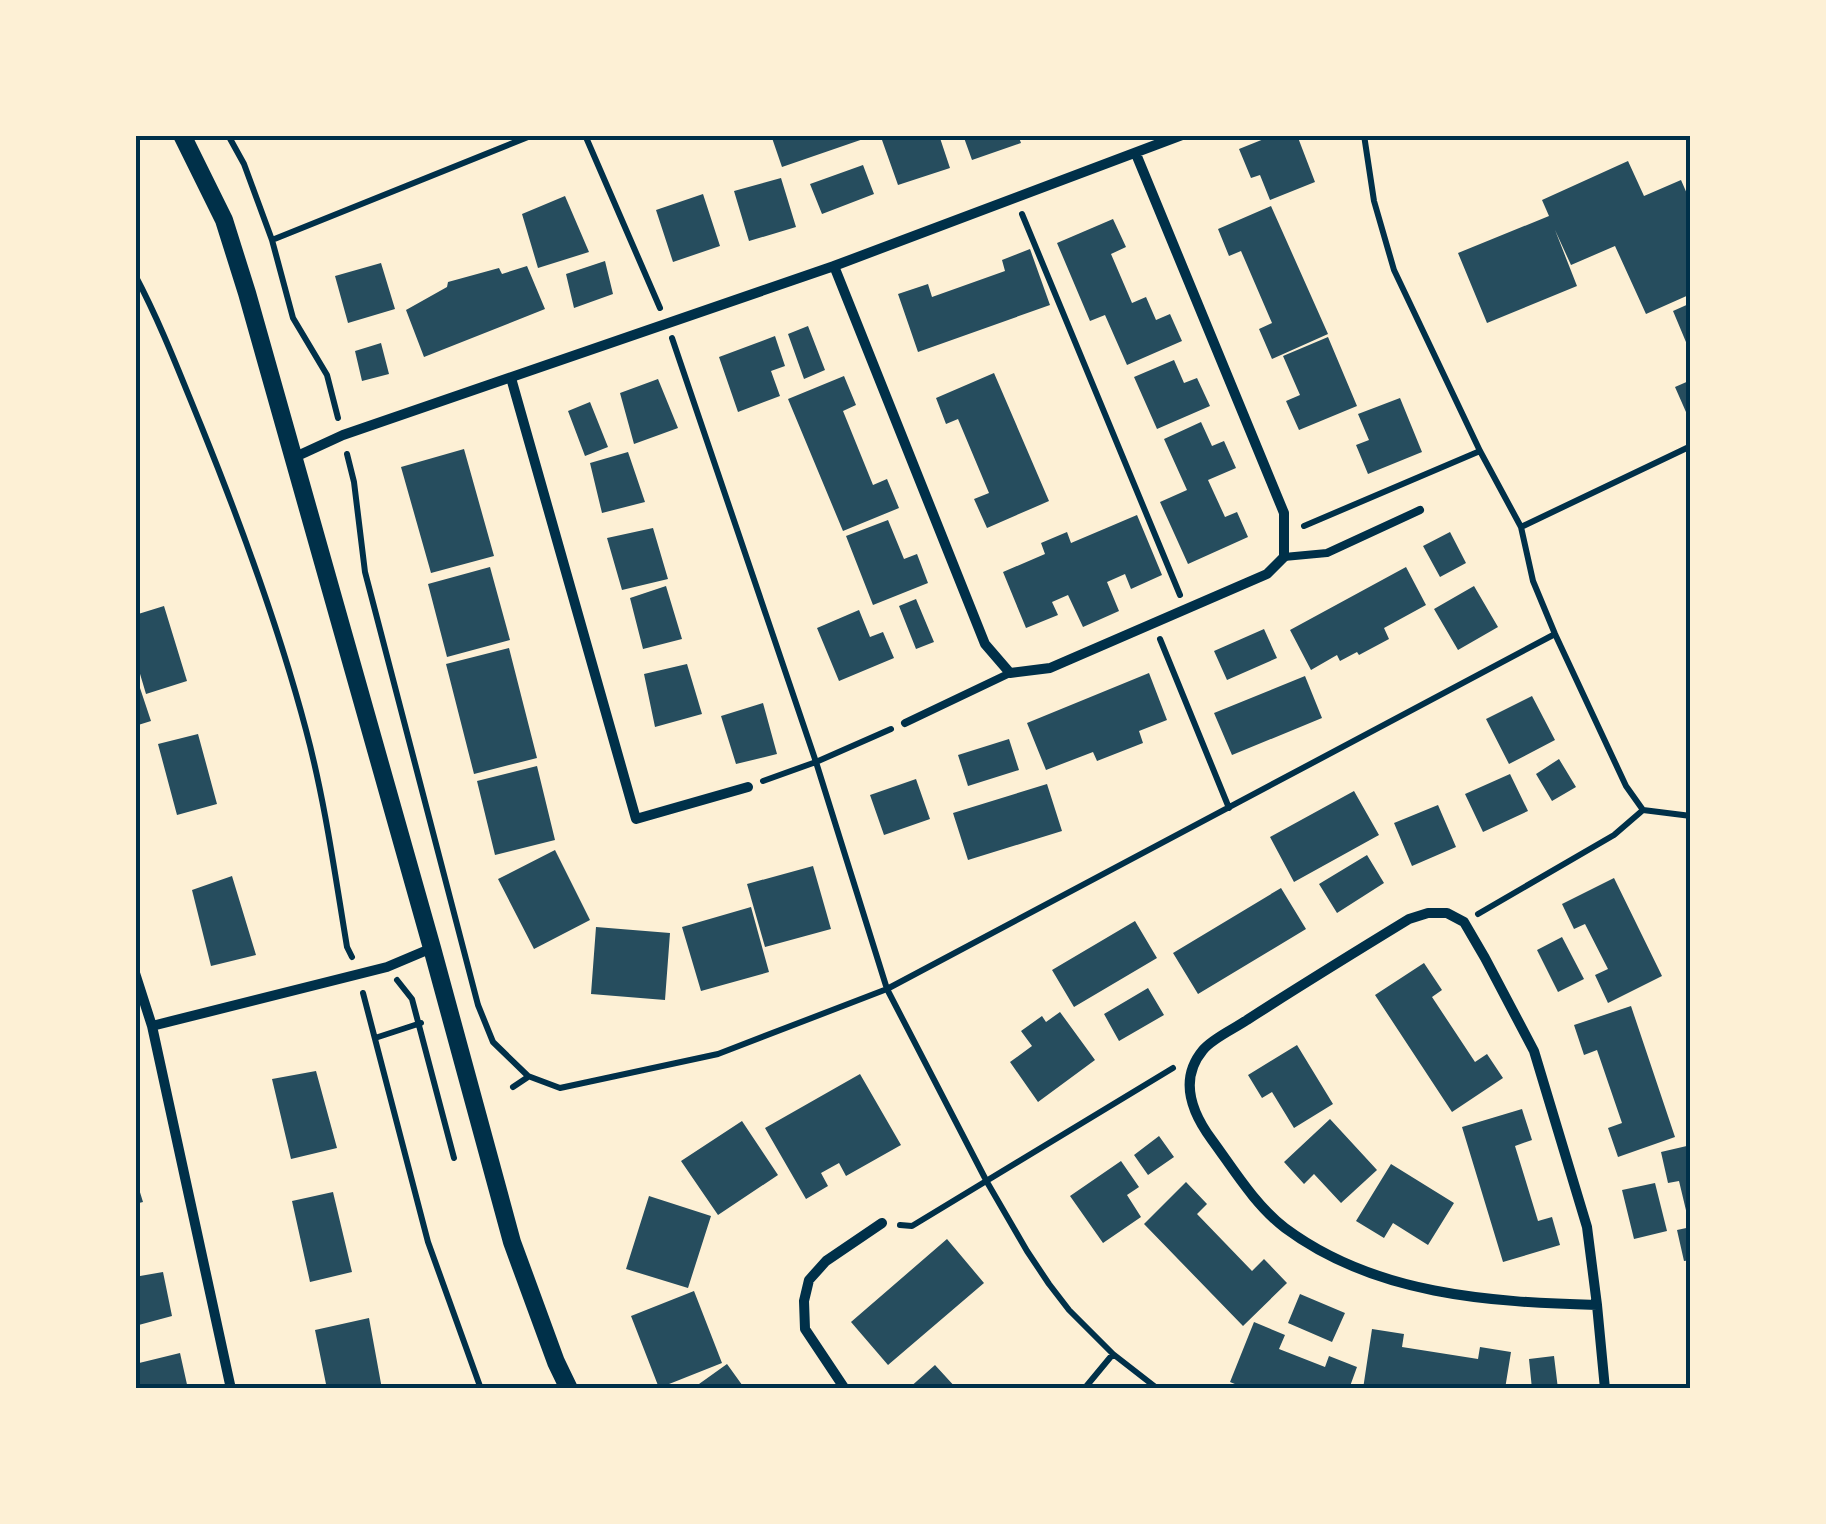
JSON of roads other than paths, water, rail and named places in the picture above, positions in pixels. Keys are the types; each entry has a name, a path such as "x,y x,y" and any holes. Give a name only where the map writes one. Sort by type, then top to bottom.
{"street":[{"path":"182,135 224,220 512,1242 569,1389"},
{"path":"292,458 343,435 834,266 1182,135"},
{"path":"834,266 985,644 1010,674 1050,668 1267,574 1284,557 1284,513 1136,154"},
{"path":"510,378 636,818 748,787"},
{"path":"1598,1305 1460,1296 1388,1281 1323,1252 1282,1226 1251,1194 1197,1120 1190,1103 1190,1082 1204,1048 1410,920 1428,913 1447,913 1464,922 1534,1051 1587,1227 1598,1305 1604,1389"},
{"path":"152,1026 387,967 432,948"},
{"path":"135,973 152,1026 231,1389"},
{"path":"845,1389 806,1329 804,1301 810,1280 826,1261 882,1224"}],"lane":[{"path":"1284,557 1327,553 1420,510"},
{"path":"906,722 1010,674"}]}
